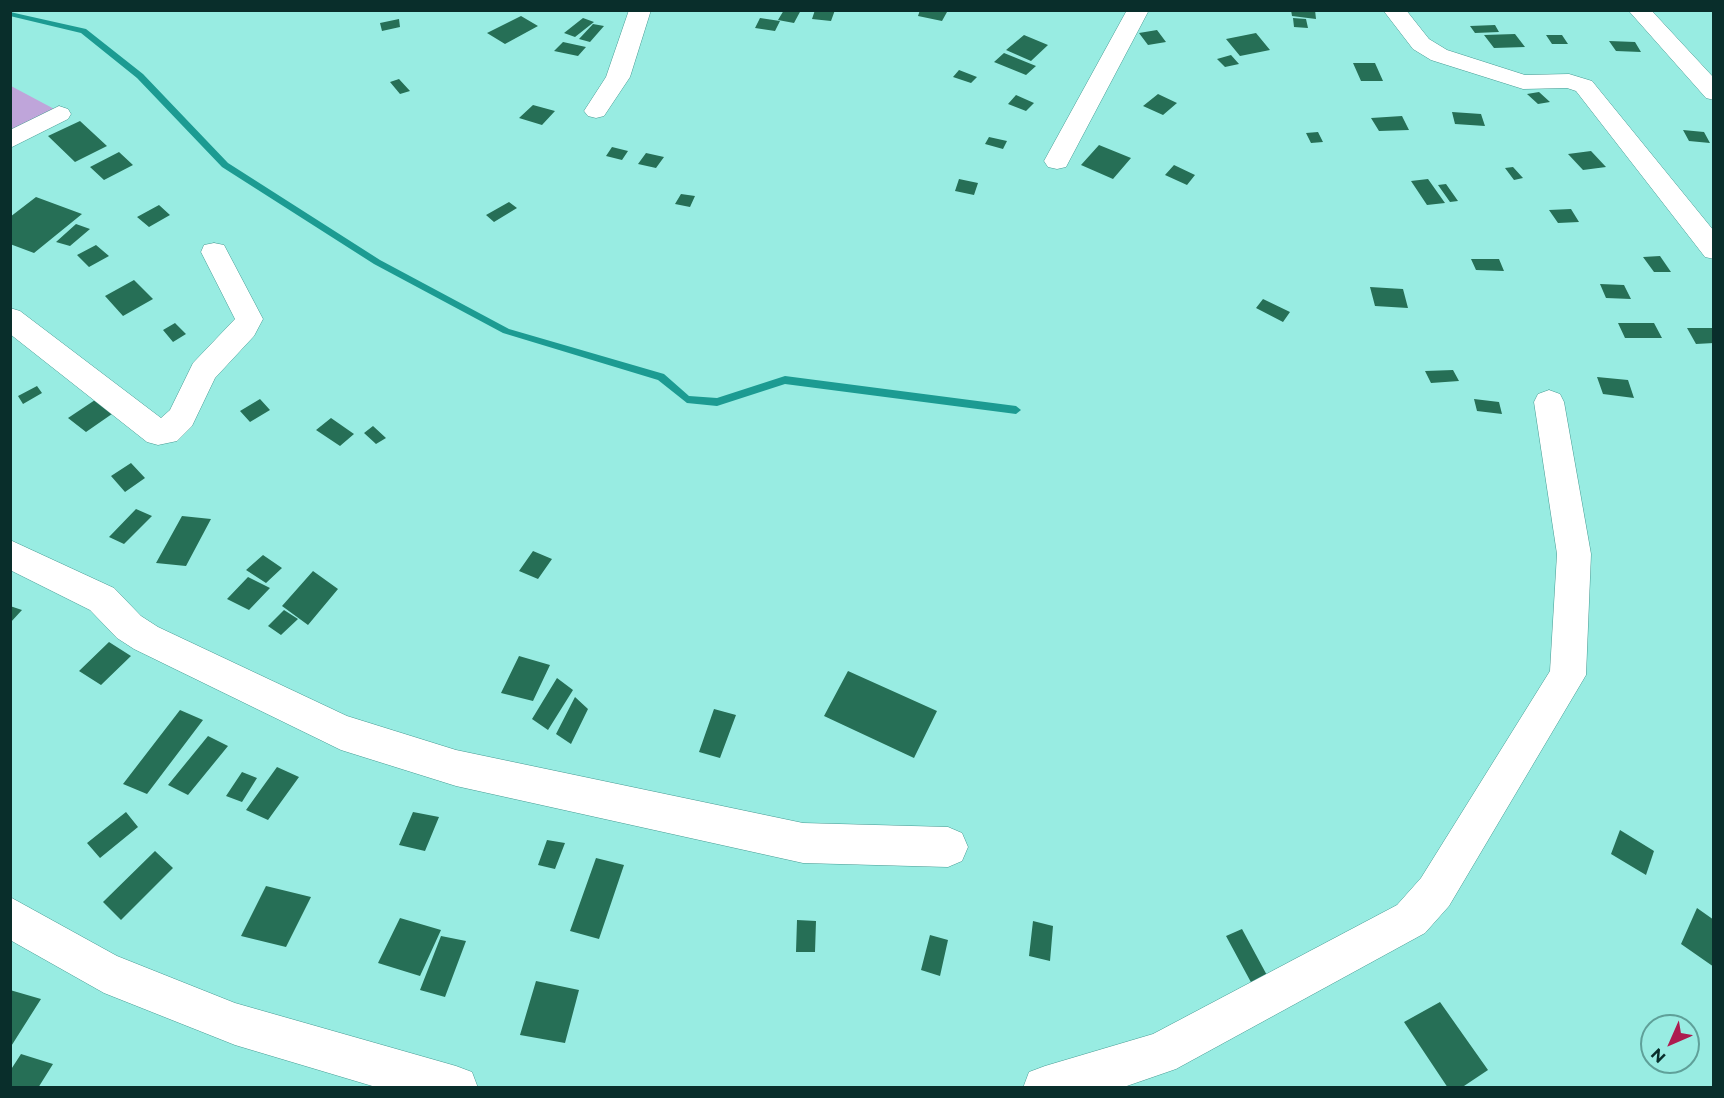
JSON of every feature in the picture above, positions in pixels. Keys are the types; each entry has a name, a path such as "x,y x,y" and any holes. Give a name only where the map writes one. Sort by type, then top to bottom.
{"street":[{"path":"596,111 618,77 640,10"},
{"path":"1057,161 1138,10"},
{"path":"1394,10 1422,44 1439,54 1523,82 1569,81 1584,86 1713,250"},
{"path":"1639,10 1713,93"},
{"path":"10,140 58,114"},
{"path":"10,318 158,433 166,432 181,418 203,371 244,329 249,319 214,252"},
{"path":"1045,1088 1161,1054 1412,919 1435,892 1568,675 1574,554 1549,402"},
{"path":"10,554 96,595 129,627 157,644 341,732 456,768 803,843 948,847"},
{"path":"10,917 104,972 235,1024 456,1088"}],"shaded area":[{"path":"11,86 58,111 11,136"}],"building":[{"path":"784,10 801,10 794,23 778,20"},
{"path":"815,10 835,10 831,21 812,19"},
{"path":"920,10 947,12 942,21 918,16"},
{"path":"1291,10 1315,10 1316,19 1292,16"},
{"path":"521,16 538,26 505,44 487,33"},
{"path":"583,18 594,22 575,37 564,33"},
{"path":"760,18 780,21 775,31 755,28"},
{"path":"1293,18 1306,19 1308,28 1294,27"},
{"path":"399,19 400,27 382,31 380,23"},
{"path":"593,24 604,26 590,42 579,39"},
{"path":"1495,25 1499,32 1475,33 1470,26"},
{"path":"1157,30 1166,42 1148,45 1139,33"},
{"path":"1256,33 1270,50 1240,56 1226,39"},
{"path":"1515,34 1525,47 1494,48 1484,35"},
{"path":"1024,35 1048,45 1031,61 1006,50"},
{"path":"1546,35 1562,35 1568,44 1552,44"},
{"path":"1609,41 1635,42 1641,52 1616,51"},
{"path":"563,42 586,47 578,56 554,51"},
{"path":"1004,53 1036,66 1026,75 994,62"},
{"path":"1231,55 1239,64 1225,67 1217,59"},
{"path":"1353,63 1375,63 1383,81 1361,81"},
{"path":"959,70 977,77 971,83 953,77"},
{"path":"399,79 410,91 400,94 390,82"},
{"path":"1539,92 1550,102 1538,104 1527,94"},
{"path":"1158,94 1177,103 1163,115 1143,106"},
{"path":"1016,95 1034,103 1026,111 1008,104"},
{"path":"533,105 555,111 542,125 519,118"},
{"path":"1452,112 1481,114 1485,126 1455,124"},
{"path":"1402,116 1409,130 1379,131 1371,118"},
{"path":"80,121 107,146 75,162 48,136"},
{"path":"1683,130 1704,132 1710,143 1689,141"},
{"path":"1318,132 1323,142 1311,143 1306,133"},
{"path":"989,137 1007,141 1003,149 985,144"},
{"path":"1099,145 1131,158 1113,179 1081,165"},
{"path":"612,147 628,151 622,160 606,156"},
{"path":"1591,151 1606,167 1583,170 1568,154"},
{"path":"119,152 133,165 104,180 90,167"},
{"path":"646,153 664,157 656,168 638,164"},
{"path":"1174,165 1195,175 1187,185 1165,175"},
{"path":"1513,167 1523,178 1514,180 1505,168"},
{"path":"959,179 978,183 974,195 955,191"},
{"path":"1428,179 1445,203 1427,205 1411,181"},
{"path":"1446,184 1458,201 1450,202 1438,185"},
{"path":"681,194 695,196 690,207 675,204"},
{"path":"36,197 82,214 34,253 10,244 10,217"},
{"path":"509,202 517,208 494,222 486,215"},
{"path":"159,205 170,215 149,227 137,217"},
{"path":"1571,209 1579,222 1558,223 1549,210"},
{"path":"76,224 90,229 70,246 56,242"},
{"path":"96,245 109,256 89,267 77,255"},
{"path":"1660,256 1671,272 1654,272 1643,257"},
{"path":"1471,259 1499,259 1504,271 1476,270"},
{"path":"134,280 153,299 123,316 105,296"},
{"path":"1600,284 1624,285 1631,299 1606,298"},
{"path":"1370,287 1403,289 1408,308 1375,306"},
{"path":"1263,299 1290,312 1283,322 1256,308"},
{"path":"175,323 186,334 173,342 163,330"},
{"path":"1618,323 1654,323 1662,338 1625,338"},
{"path":"1687,328 1713,328 1714,343 1696,344"},
{"path":"1453,370 1459,381 1431,383 1425,371"},
{"path":"1597,377 1628,380 1634,398 1603,394"},
{"path":"37,386 42,393 23,404 18,396"},
{"path":"104,394 122,407 86,432 68,418"},
{"path":"260,399 270,410 250,422 240,411"},
{"path":"1474,399 1499,402 1502,414 1477,411"},
{"path":"331,418 354,434 340,446 316,430"},
{"path":"373,426 386,438 376,444 364,433"},
{"path":"131,463 145,478 125,492 111,476"},
{"path":"136,509 152,516 124,544 109,537"},
{"path":"182,516 211,519 186,566 156,563"},
{"path":"533,551 552,559 538,579 519,571"},
{"path":"263,555 282,568 266,583 246,570"},
{"path":"313,571 338,589 308,625 282,606"},
{"path":"248,577 270,588 249,610 227,599"},
{"path":"10,606 22,610 10,623"},
{"path":"284,610 298,619 281,635 268,626"},
{"path":"109,642 131,656 101,685 79,671"},
{"path":"519,656 550,665 533,701 501,693"},
{"path":"848,671 937,711 914,758 824,716"},
{"path":"557,678 573,690 548,730 532,719"},
{"path":"575,697 588,709 571,744 556,734"},
{"path":"714,709 736,715 720,758 699,752"},
{"path":"180,710 203,720 147,794 123,784"},
{"path":"208,736 228,746 188,795 168,785"},
{"path":"277,767 299,777 268,820 246,810"},
{"path":"242,772 257,778 242,802 226,796"},
{"path":"126,812 138,827 100,858 87,843"},
{"path":"413,812 439,817 425,851 399,845"},
{"path":"1620,830 1654,851 1646,875 1611,854"},
{"path":"547,840 565,843 555,869 538,865"},
{"path":"155,851 173,868 121,920 103,902"},
{"path":"596,858 624,865 599,939 570,931"},
{"path":"266,886 311,897 286,947 241,936"},
{"path":"1697,908 1714,920 1714,967 1681,944"},
{"path":"400,918 441,930 420,976 378,963"},
{"path":"797,920 816,921 815,952 796,952"},
{"path":"1033,921 1053,926 1050,961 1029,956"},
{"path":"1242,929 1269,979 1253,986 1226,936"},
{"path":"930,935 948,940 940,976 921,970"},
{"path":"441,936 466,941 445,997 420,990"},
{"path":"536,981 579,990 565,1043 520,1035"},
{"path":"10,990 41,999 10,1048"},
{"path":"1440,1002 1488,1070 1461,1088 1448,1088 1404,1022"},
{"path":"21,1054 53,1064 38,1088 10,1088 10,1071"}],"waterway":[{"path":"10,14 83,31 140,76 225,165 377,262 506,331 661,377 687,399 717,402 785,380 1016,410"}]}
